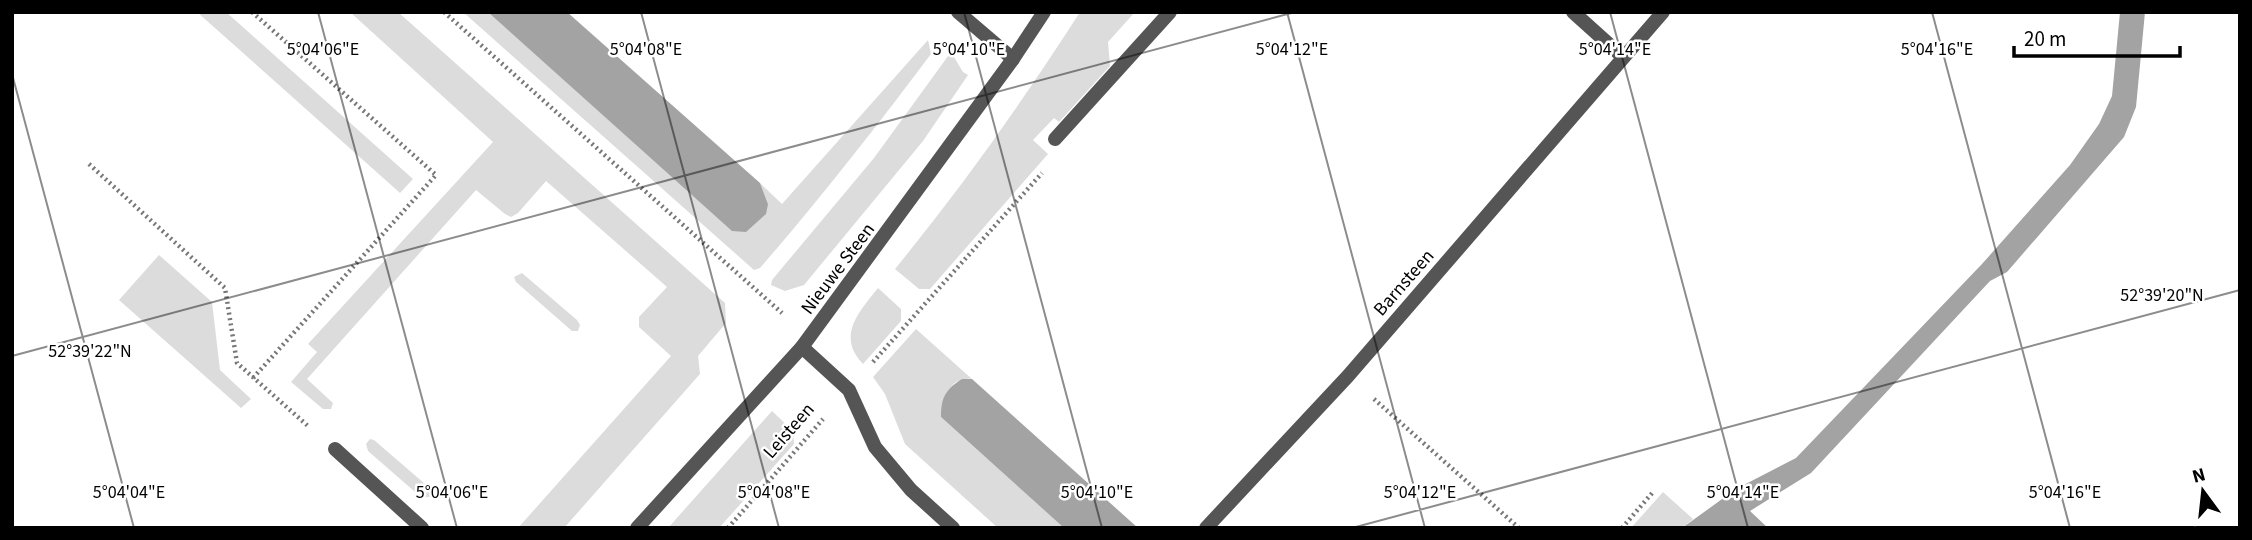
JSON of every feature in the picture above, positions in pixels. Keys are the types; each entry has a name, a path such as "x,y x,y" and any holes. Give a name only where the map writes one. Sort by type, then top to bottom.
{"street":[{"path":"958,12 1013,59"},
{"name":"Nieuwe Steen","path":"638,528 802,347 1013,59 1044,12"},
{"path":"1055,139 1170,12"},
{"path":"1573,12 1623,57"},
{"name":"Barnsteen","path":"1206,528 1348,376 1664,12"},
{"path":"802,347 849,390 875,447 911,490 953,528"},
{"path":"335,449 422,528"}],"path":[{"path":"252,12 436,175 253,378"},
{"path":"444,12 780,310 802,347"},
{"path":"849,390 1056,158 1055,139"},
{"path":"89,163 226,288 237,363 335,449"},
{"path":"1348,376 1519,528"},
{"name":"Leisteen","path":"728,528 849,390"},
{"path":"1622,528 1653,492"}],"shaded area":[{"path":"197,12 226,12 413,179 400,193"},
{"path":"350,12 398,12 725,303 726,323 698,356 700,374 564,528 518,528 671,356 639,327 639,317 667,287 546,181 518,213 511,217 476,190 307,379 333,403 331,409 323,409 291,382 317,352 308,344 493,142"},
{"path":"463,12 488,12 768,204 760,183 782,204 928,40 931,54 804,216 760,268 754,270"},
{"path":"488,12 567,12 760,183 768,204 766,214 746,232 732,231"},
{"path":"1080,12 1135,12 1108,42 1110,66 1059,122 1054,118 1033,140 1048,154 930,289 919,289 895,269 991,143"},
{"path":"2120,12 2145,12 2136,107 2124,137 2007,272 1990,281 1811,473 1750,511 1768,528 1682,528 1736,489 1796,458 1982,264 2070,165 2099,124 2112,96"},
{"path":"951,52 963,72 968,75 923,141 804,285 785,291 771,285 772,280 874,158"},
{"path":"159,255 212,302 220,370 251,399 241,408 119,300"},
{"path":"522,273 577,320 580,325 578,331 572,331 516,282 514,277"},
{"path":"878,288 901,309 901,321 863,364 851,344 851,334 858,315"},
{"path":"916,329 972,379 964,379 953,385 941,417 1064,528 998,528 905,444 885,394 873,377"},
{"path":"962,379 972,379 1138,528 1064,528 941,417 945,394"},
{"path":"772,411 793,431 794,444 719,528 668,528"},
{"path":"370,439 432,490 433,496 422,498 368,451 366,444"},
{"path":"1663,492 1693,519 1682,528 1631,528"}]}
